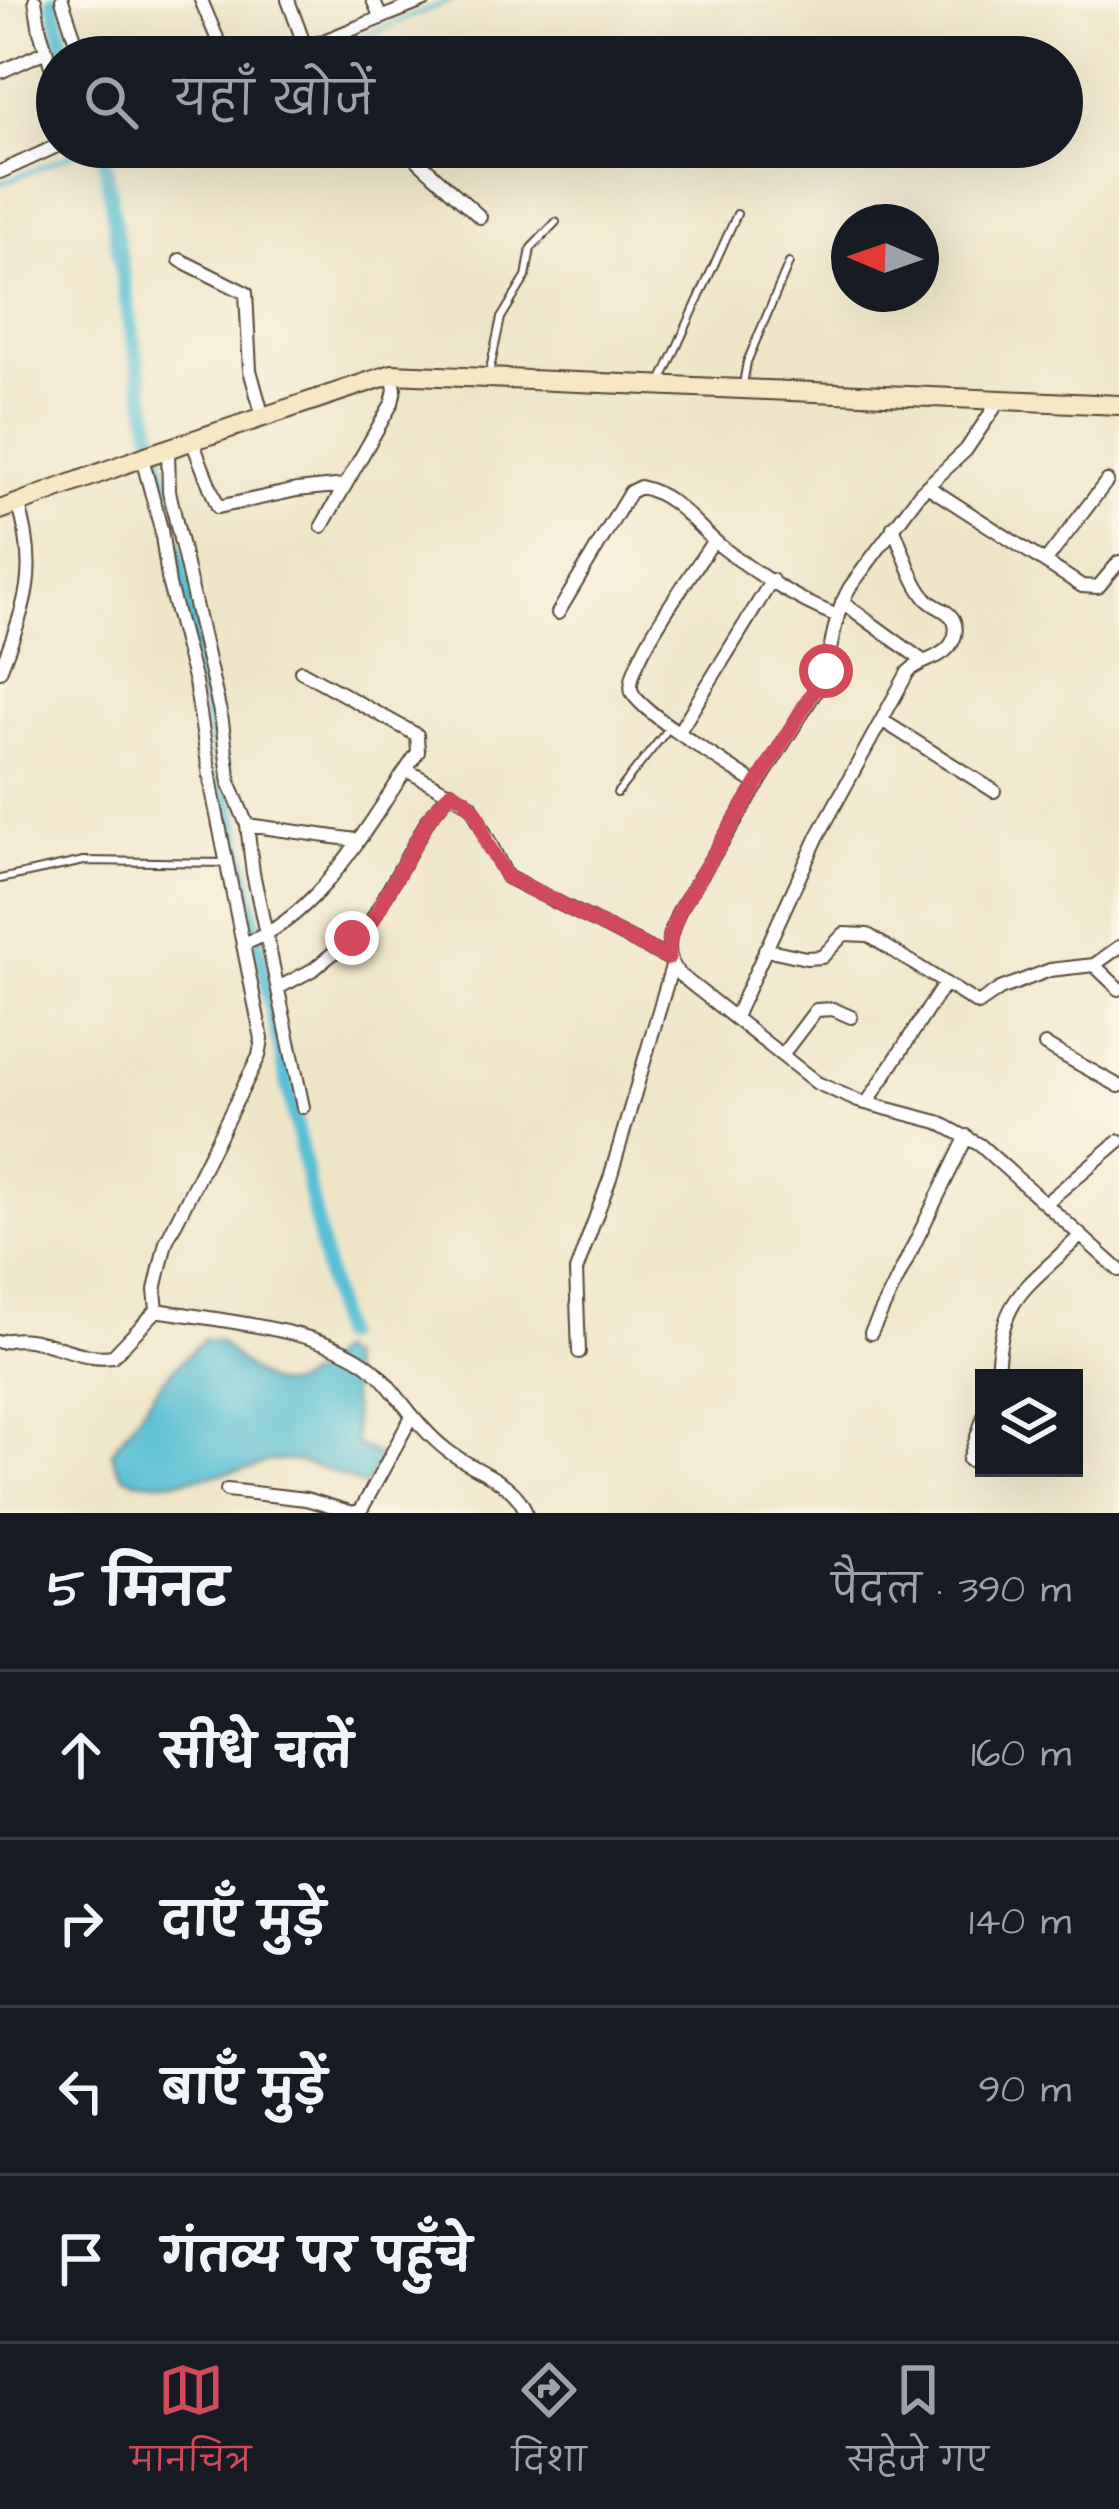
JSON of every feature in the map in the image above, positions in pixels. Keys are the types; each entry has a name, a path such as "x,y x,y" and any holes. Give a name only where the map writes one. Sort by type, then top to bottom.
{"street":[{"path":"35,0 43,36"},
{"path":"62,0 74,36"},
{"path":"201,0 216,36"},
{"path":"288,0 302,36"},
{"path":"373,0 381,18"},
{"path":"343,36 424,0"},
{"path":"0,72 36,56"},
{"path":"0,172 36,156"},
{"path":"426,168 480,218"},
{"path":"180,260 246,292 250,370 263,417"},
{"path":"322,526 392,403 392,374"},
{"path":"0,671 30,583 28,535 9,507 392,374 1119,405"},
{"path":"579,1352 576,1271 615,1162 670,962 670,937 679,911 819,686 830,660 840,609 893,527 966,450 999,400"},
{"path":"192,441 218,507 345,485"},
{"path":"0,1342 24,1339 89,1356 113,1356 157,1310 155,1290 166,1242 262,1048 247,825 230,784 222,722 169,491 154,454"},
{"path":"154,454 169,585 195,682 213,794 229,863 278,988 303,1107"},
{"path":"1045,562 1107,481"},
{"path":"558,613 630,492 640,487 694,517 714,540 772,580 818,608 840,609 922,661"},
{"path":"927,487 1082,586 1093,589 1119,562"},
{"path":"734,1017 818,836 908,672 951,645 956,625 950,614 922,593 893,527"},
{"path":"714,540 631,672 633,696 651,714 758,785"},
{"path":"676,728 772,580"},
{"path":"257,938 303,905 418,752 417,735 301,671"},
{"path":"883,721 994,790"},
{"path":"406,770 464,799 477,814 487,844 507,877 670,962 817,1083 967,1136 1119,1270"},
{"path":"278,988 314,969 368,929 429,818 451,792"},
{"path":"247,825 356,840"},
{"path":"764,949 822,957 844,934 868,935 978,1004 1000,989 1050,970 1094,965 1119,947"},
{"path":"1094,965 1119,989"},
{"path":"868,1103 945,982"},
{"path":"782,1054 816,1010 851,1017"},
{"path":"1045,1045 1119,1086"},
{"path":"871,1334 967,1136"},
{"path":"1047,1202 1119,1141"},
{"path":"998,1369 1004,1316 1014,1300 1079,1237"},
{"path":"157,1310 283,1333 333,1348 379,1376 411,1418 452,1454 520,1496 526,1513"},
{"path":"226,1490 306,1499 353,1513 368,1501 411,1418"},
{"path":"969,1460 975,1442"}],"lane":[{"path":"660,383 737,214"},
{"path":"488,377 497,330 506,306 526,277 531,248 556,222"},
{"path":"743,388 747,362 789,263"},
{"path":"617,793 676,728"},
{"path":"0,880 84,861 229,863"}],"water":[{"path":"203,1340 218,1341 274,1384 301,1380 336,1351 347,1358 356,1445 380,1460 364,1487 324,1469 279,1460 170,1481 138,1481 124,1475 112,1452 164,1379"}],"waterway":[{"path":"53,0 61,36"},
{"path":"364,36 452,0"},
{"path":"0,184 39,168"},
{"path":"106,168 130,324 166,499"},
{"path":"176,546 340,1336"}],"route":[{"path":"352,938 368,929 429,818 451,792 477,814 487,844 507,877 668,958 679,911 826,671"}]}
